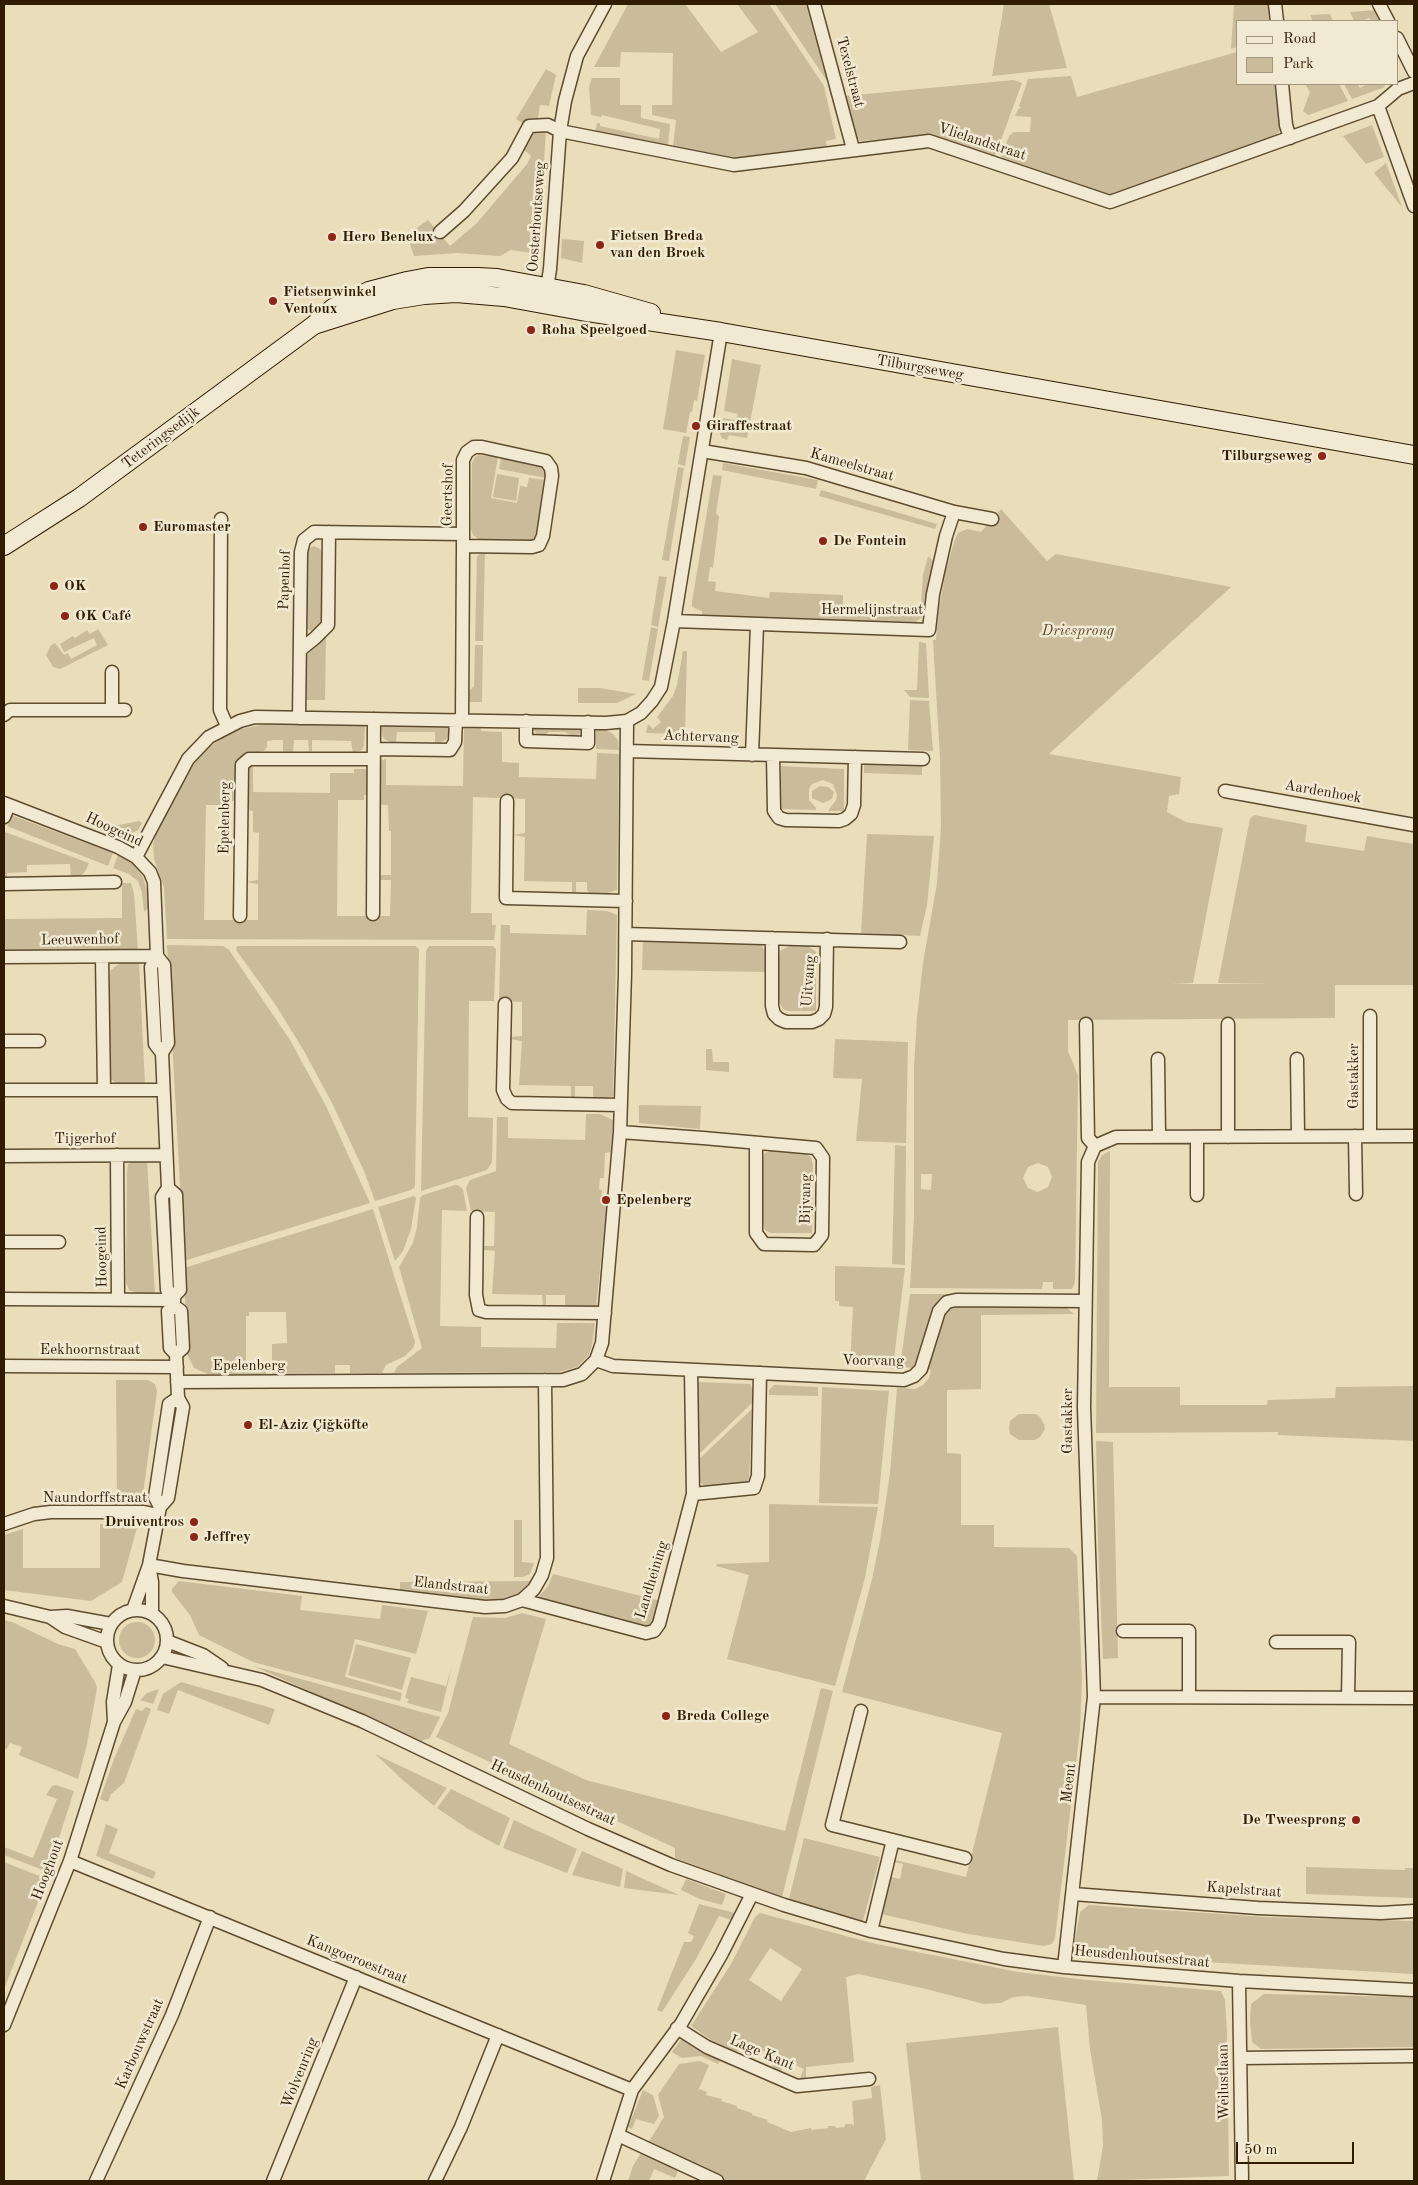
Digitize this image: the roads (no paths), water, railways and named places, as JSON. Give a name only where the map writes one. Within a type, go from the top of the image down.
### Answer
[{"type":"main road","name":"Teteringsedijk","points":[[4,546],[79,498],[333,308],[355,296],[383,286],[447,276],[478,277],[546,296]]},
{"type":"main road","name":"Tilburgseweg","points":[[546,296],[584,294],[722,332],[1414,455]]},
{"type":"street","name":"Oosterhoutseweg","points":[[546,296],[550,268],[560,131],[570,78],[577,56],[605,4]]},
{"type":"street","name":"Texelstraat","points":[[814,4],[853,149]]},
{"type":"street","points":[[1276,4],[1277,20]]},
{"type":"street","points":[[1379,4],[1387,20]]},
{"type":"street","points":[[1398,40],[1414,72]]},
{"type":"street","points":[[1414,83],[1398,89],[1378,106],[1414,206]]},
{"type":"street","points":[[1282,85],[1286,125],[1290,138]]},
{"type":"street","name":"Vlielandstraat","points":[[560,131],[734,165],[929,141],[1110,202],[1378,106]]},
{"type":"street","name":"Oosterhoutseweg","points":[[440,232],[464,211],[512,158],[529,126],[548,126],[560,131]]},
{"type":"street","points":[[136,856],[188,759],[209,737],[227,726],[255,717],[588,722],[627,721],[641,713],[661,687],[674,621],[722,332]]},
{"type":"street","name":"Geertshof","points":[[459,720],[463,460],[467,452],[474,447],[482,447],[546,460],[551,468],[552,476],[543,536],[539,545],[532,547],[463,540]]},
{"type":"street","name":"Kameelstraat","points":[[702,451],[806,468],[954,512],[992,519]]},
{"type":"street","name":"Hermelijnstraat","points":[[674,621],[929,630],[933,594],[946,536],[954,512]]},
{"type":"street","points":[[220,519],[220,710],[227,726]]},
{"type":"street","name":"Papenhof","points":[[299,718],[301,552],[304,540],[314,532],[329,532],[463,540]]},
{"type":"street","points":[[300,650],[316,638],[328,624],[329,532]]},
{"type":"street","points":[[752,755],[757,625]]},
{"type":"street","points":[[112,672],[112,710]]},
{"type":"street","points":[[4,715],[10,710],[125,710]]},
{"type":"street","points":[[373,914],[374,719]]},
{"type":"street","name":"Epelenberg","points":[[240,916],[242,766],[249,759],[450,750],[455,742],[459,720]]},
{"type":"street","points":[[526,721],[526,741],[588,743],[588,722]]},
{"type":"street","points":[[596,1360],[602,1343],[620,1132],[626,934],[627,721]]},
{"type":"street","name":"Achtervang","points":[[627,751],[924,760]]},
{"type":"street","points":[[773,755],[774,811],[779,818],[795,820],[839,821],[851,814],[854,805],[855,757]]},
{"type":"street","name":"Aardenhoek","points":[[1225,791],[1414,824]]},
{"type":"street","points":[[507,801],[506,898],[626,901]]},
{"type":"street","name":"Hoogeind","points":[[4,817],[6,804],[118,847],[136,856],[150,872],[154,882],[157,956],[164,965],[168,1034],[168,1043],[162,1053],[168,1188],[176,1196],[180,1290],[174,1301],[4,1298]]},
{"type":"street","points":[[4,884],[115,882]]},
{"type":"street","name":"Uitvang","points":[[626,934],[900,942]]},
{"type":"street","name":"Uitvang","points":[[772,938],[772,1006],[774,1014],[779,1020],[786,1022],[812,1022],[824,1014],[826,1007],[827,939]]},
{"type":"street","name":"Leeuwenhof","points":[[4,958],[157,956]]},
{"type":"street","points":[[102,957],[104,1090]]},
{"type":"street","points":[[505,1004],[503,1090],[507,1100],[512,1103],[621,1105]]},
{"type":"street","name":"Gastakker","points":[[1370,1016],[1370,1136]]},
{"type":"street","points":[[1086,1024],[1088,1138],[1096,1146],[1116,1137],[1414,1136]]},
{"type":"street","points":[[1228,1024],[1228,1137]]},
{"type":"street","points":[[4,1041],[39,1041]]},
{"type":"street","points":[[1158,1059],[1159,1137]]},
{"type":"street","points":[[1297,1059],[1298,1136]]},
{"type":"street","points":[[4,1090],[163,1090]]},
{"type":"street","name":"Bijvang","points":[[620,1132],[756,1143],[816,1148],[823,1158],[822,1235],[814,1245],[764,1244],[756,1233],[756,1143]]},
{"type":"street","points":[[1355,1136],[1356,1194]]},
{"type":"street","points":[[1197,1137],[1197,1195]]},
{"type":"street","name":"Gastakker","points":[[1094,1697],[1084,1434],[1088,1162],[1096,1146]]},
{"type":"street","name":"Tijgerhof","points":[[4,1156],[166,1155]]},
{"type":"street","name":"Hoogeind","points":[[117,1156],[118,1299]]},
{"type":"street","points":[[477,1217],[476,1295],[479,1310],[486,1312],[605,1313]]},
{"type":"street","points":[[4,1242],[59,1242]]},
{"type":"street","name":"Voorvang","points":[[596,1360],[613,1366],[904,1380],[914,1376],[920,1369],[939,1310],[947,1302],[956,1300],[1085,1301]]},
{"type":"street","points":[[133,1610],[150,1565],[159,1511],[168,1498],[183,1406],[178,1398],[177,1382],[177,1360],[182,1348],[181,1311],[174,1301]]},
{"type":"street","name":"Eekhoornstraat","points":[[4,1366],[177,1360]]},
{"type":"street","name":"Epelenberg","points":[[177,1382],[563,1380],[582,1374],[596,1360]]},
{"type":"street","points":[[692,1371],[693,1494],[754,1488],[758,1476],[760,1373]]},
{"type":"street","points":[[522,1600],[534,1589],[542,1575],[547,1558],[545,1380]]},
{"type":"street","name":"Landheining","points":[[522,1600],[646,1632],[654,1631],[659,1624],[693,1494]]},
{"type":"street","name":"Naundorffstraat","points":[[4,1524],[34,1514],[51,1512],[159,1511]]},
{"type":"street","points":[[150,1565],[152,1614]]},
{"type":"street","name":"Elandstraat","points":[[150,1565],[192,1572],[485,1607],[505,1606],[522,1600]]},
{"type":"street","points":[[4,1606],[50,1617],[67,1616],[111,1624]]},
{"type":"street","points":[[133,1610],[143,1610],[152,1614],[163,1626],[167,1641],[162,1657],[150,1667],[135,1670],[119,1665],[112,1657],[107,1642],[111,1624],[123,1613],[133,1610]]},
{"type":"street","points":[[50,1617],[65,1627],[107,1642]]},
{"type":"street","points":[[1123,1631],[1189,1631],[1190,1697]]},
{"type":"street","name":"Heusdenhoutsestraat","points":[[167,1641],[203,1655],[227,1671]]},
{"type":"street","points":[[1276,1642],[1350,1642],[1348,1697]]},
{"type":"street","name":"Heusdenhoutsestraat","points":[[162,1657],[262,1680],[324,1705],[588,1829],[672,1865],[752,1894],[870,1931],[1004,1959],[1064,1967],[1239,1981],[1414,1990]]},
{"type":"street","name":"Hooghout","points":[[114,1722],[112,1702],[119,1665]]},
{"type":"street","name":"Hooghout","points":[[4,2025],[70,1861],[114,1722],[124,1702],[135,1670]]},
{"type":"street","points":[[1094,1697],[1414,1698]]},
{"type":"street","name":"Meent","points":[[1064,1967],[1094,1697]]},
{"type":"street","points":[[861,1711],[832,1825],[965,1858]]},
{"type":"street","points":[[870,1931],[893,1840]]},
{"type":"street","name":"Kangoeroestraat","points":[[70,1861],[632,2090]]},
{"type":"street","points":[[603,2181],[632,2090],[678,2028],[721,1955],[752,1894]]},
{"type":"street","name":"Kapelstraat","points":[[1072,1894],[1258,1908],[1381,1913],[1414,1912]]},
{"type":"street","name":"Karbouwstraat","points":[[96,2181],[172,2015],[210,1917]]},
{"type":"street","name":"Wolvenring","points":[[274,2181],[356,1977]]},
{"type":"street","name":"Weilustlaan","points":[[1239,1981],[1242,2181]]},
{"type":"street","name":"Lage Kant","points":[[678,2028],[707,2047],[797,2086],[869,2079]]},
{"type":"street","points":[[435,2181],[461,2127],[498,2035]]},
{"type":"street","points":[[1240,2058],[1414,2056]]},
{"type":"street","points":[[618,2135],[717,2181]]},
{"type":"place","name":"Hero Benelux","points":[[332,237]]},
{"type":"place","name":"Fietsen Breda van den Broek","points":[[600,245]]},
{"type":"place","name":"Fietsenwinkel Ventoux","points":[[273,301]]},
{"type":"place","name":"Roha Speelgoed","points":[[531,330]]},
{"type":"place","name":"Giraffestraat","points":[[696,426]]},
{"type":"place","name":"Tilburgseweg","points":[[1322,456]]},
{"type":"place","name":"Euromaster","points":[[143,527]]},
{"type":"place","name":"De Fontein","points":[[823,541]]},
{"type":"place","name":"OK","points":[[54,586]]},
{"type":"place","name":"OK Café","points":[[65,616]]},
{"type":"place","name":"Epelenberg","points":[[606,1200]]},
{"type":"place","name":"El-Aziz Çiğköfte","points":[[248,1425]]},
{"type":"place","name":"Druiventros","points":[[194,1522]]},
{"type":"place","name":"Jeffrey","points":[[194,1537]]},
{"type":"place","name":"Breda College","points":[[666,1716]]},
{"type":"place","name":"De Tweesprong","points":[[1356,1820]]},
{"type":"park label","name":"Driesprong","points":[[1078,631]]}]
